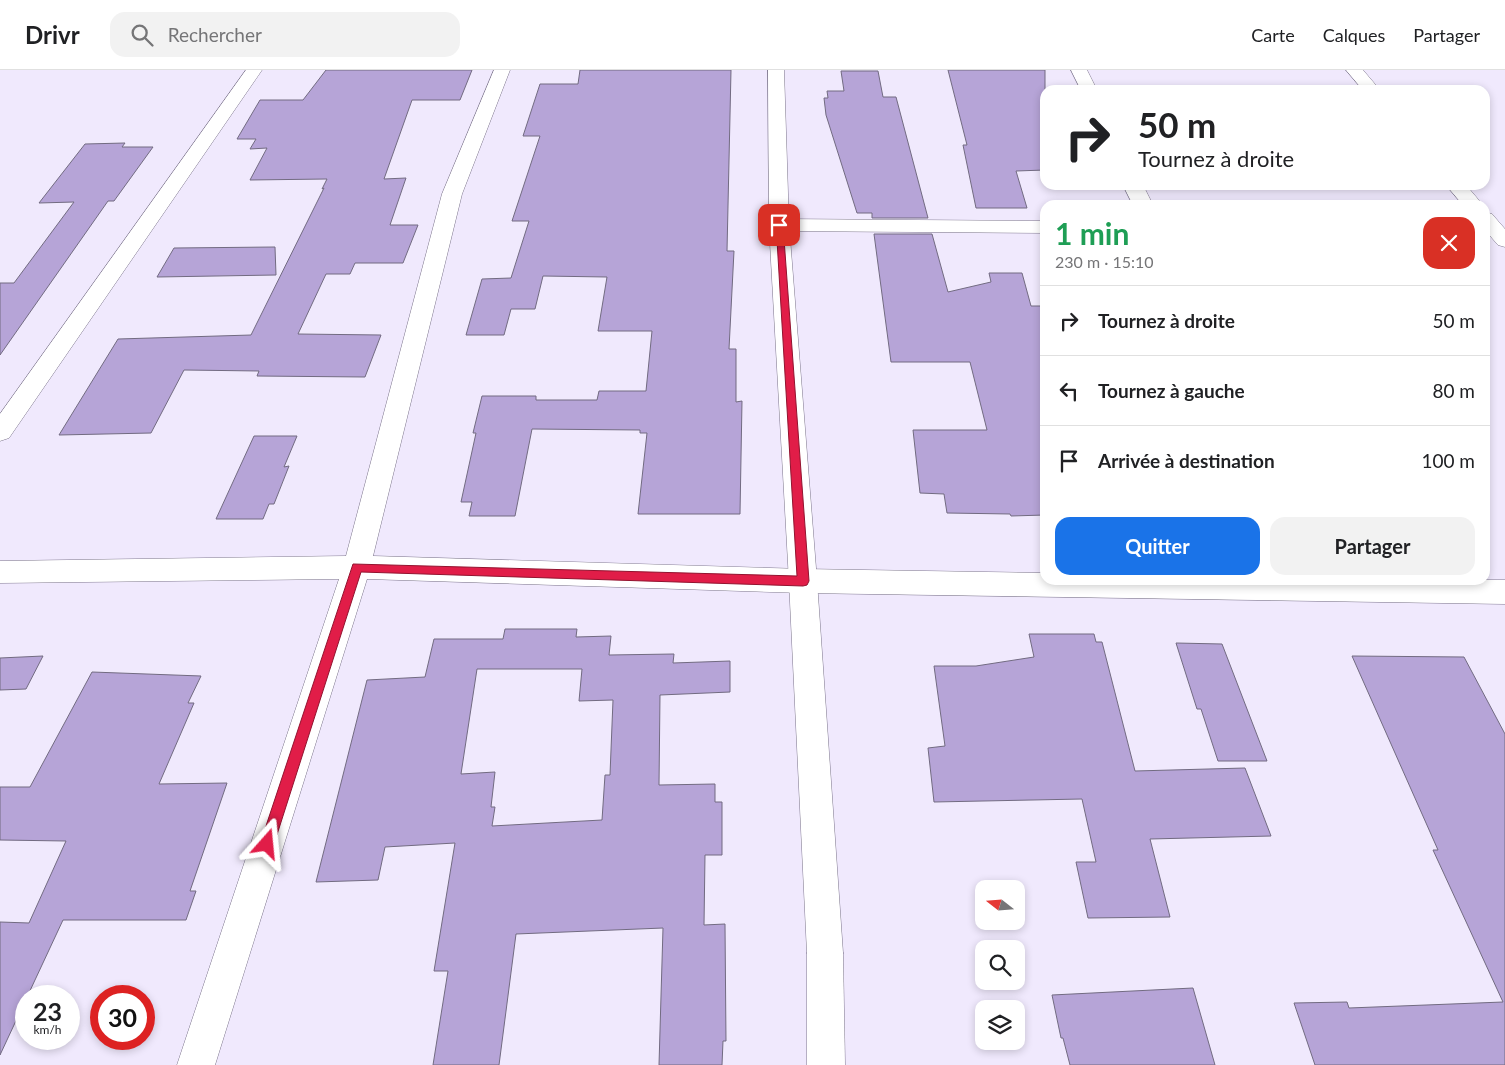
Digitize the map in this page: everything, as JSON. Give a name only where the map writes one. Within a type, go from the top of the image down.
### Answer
[{"type":"street","points":[[0,432],[254,70]]},
{"type":"street","points":[[196,1065],[357,567],[452,194],[502,70]]},
{"type":"street","points":[[776,70],[779,225],[803,581],[825,953],[826,1065]]},
{"type":"street","points":[[1079,70],[1086,85]]},
{"type":"street","points":[[1354,70],[1368,85]]},
{"type":"street","points":[[1460,190],[1469,200]]},
{"type":"street","points":[[1490,216],[1505,215]]},
{"type":"street","points":[[1490,223],[1505,241]]},
{"type":"street","points":[[779,225],[1040,227]]},
{"type":"street","points":[[0,572],[357,567],[803,581],[1040,585]]},
{"type":"street","points":[[1058,585],[1505,592]]},
{"type":"building","points":[[326,70],[472,70],[460,100],[412,100],[384,179],[406,178],[390,225],[418,225],[403,263],[355,263],[350,274],[326,274],[298,334],[381,335],[365,377],[257,376],[259,371],[184,370],[151,433],[59,435],[118,339],[251,335],[327,179],[250,180],[267,148],[250,149],[256,139],[237,139],[260,100],[303,100]]},
{"type":"building","points":[[580,70],[731,70],[727,251],[734,251],[729,349],[736,349],[736,402],[742,401],[740,514],[638,514],[647,433],[640,433],[640,430],[532,429],[515,516],[469,516],[472,502],[461,502],[476,433],[473,433],[482,396],[536,396],[536,400],[597,400],[599,391],[646,391],[652,331],[598,331],[607,277],[543,276],[535,309],[511,309],[504,335],[466,335],[482,279],[511,278],[529,221],[512,221],[540,136],[523,136],[540,84],[578,84]]},
{"type":"building","points":[[948,70],[1045,70],[1045,85],[1040,85],[1040,170],[1016,171],[1027,208],[976,208],[963,145],[967,145]]},
{"type":"building","points":[[841,71],[878,71],[883,97],[896,97],[928,218],[872,218],[872,213],[857,213],[826,115],[824,98],[828,98],[827,91],[844,91]]},
{"type":"building","points":[[125,143],[122,147],[153,147],[114,201],[108,201],[0,355],[0,283],[14,283],[74,202],[39,203],[85,144]]},
{"type":"building","points":[[874,234],[932,234],[948,292],[991,282],[989,273],[1022,273],[1031,306],[1040,306],[1040,515],[1011,516],[1010,514],[947,513],[944,494],[920,493],[913,430],[987,430],[970,362],[891,362]]},
{"type":"building","points":[[275,247],[276,275],[157,277],[174,248]]},
{"type":"building","points":[[254,436],[297,436],[284,467],[289,466],[274,504],[269,504],[263,519],[216,519]]},
{"type":"building","points":[[505,629],[577,629],[576,637],[611,636],[609,655],[674,654],[673,663],[730,661],[730,692],[660,695],[659,785],[715,784],[715,802],[722,802],[722,855],[705,855],[704,925],[725,924],[726,1041],[723,1041],[722,1065],[659,1065],[663,928],[516,934],[499,1065],[433,1065],[448,971],[434,971],[455,843],[385,847],[378,880],[316,882],[367,680],[425,677],[434,639],[503,639]],"holes":[[[477,669],[582,669],[579,701],[613,700],[610,775],[605,775],[602,820],[492,826],[495,807],[491,807],[495,772],[461,774]]]},
{"type":"building","points":[[1029,634],[1094,634],[1096,642],[1102,642],[1135,771],[1245,768],[1271,836],[1150,839],[1170,917],[1088,918],[1076,862],[1096,862],[1082,799],[934,802],[928,748],[945,746],[934,666],[976,666],[1034,657]]},
{"type":"building","points":[[1176,643],[1222,644],[1267,761],[1218,761],[1201,709],[1197,709]]},
{"type":"building","points":[[43,656],[26,689],[0,690],[0,658]]},
{"type":"building","points":[[1352,656],[1464,657],[1505,734],[1505,1065],[1315,1065],[1294,1003],[1347,1002],[1349,1008],[1503,1002],[1433,850],[1438,850]]},
{"type":"building","points":[[92,672],[201,676],[188,703],[194,703],[159,784],[227,783],[190,891],[196,891],[186,920],[63,920],[33,985],[15,985],[15,1023],[0,1055],[0,922],[29,923],[66,841],[0,840],[0,787],[30,787]]},
{"type":"building","points":[[1193,988],[1215,1065],[1070,1065],[1063,1038],[1061,1038],[1052,995]]},
{"type":"route","points":[[267,844],[357,567],[803,581],[779,225]]}]
